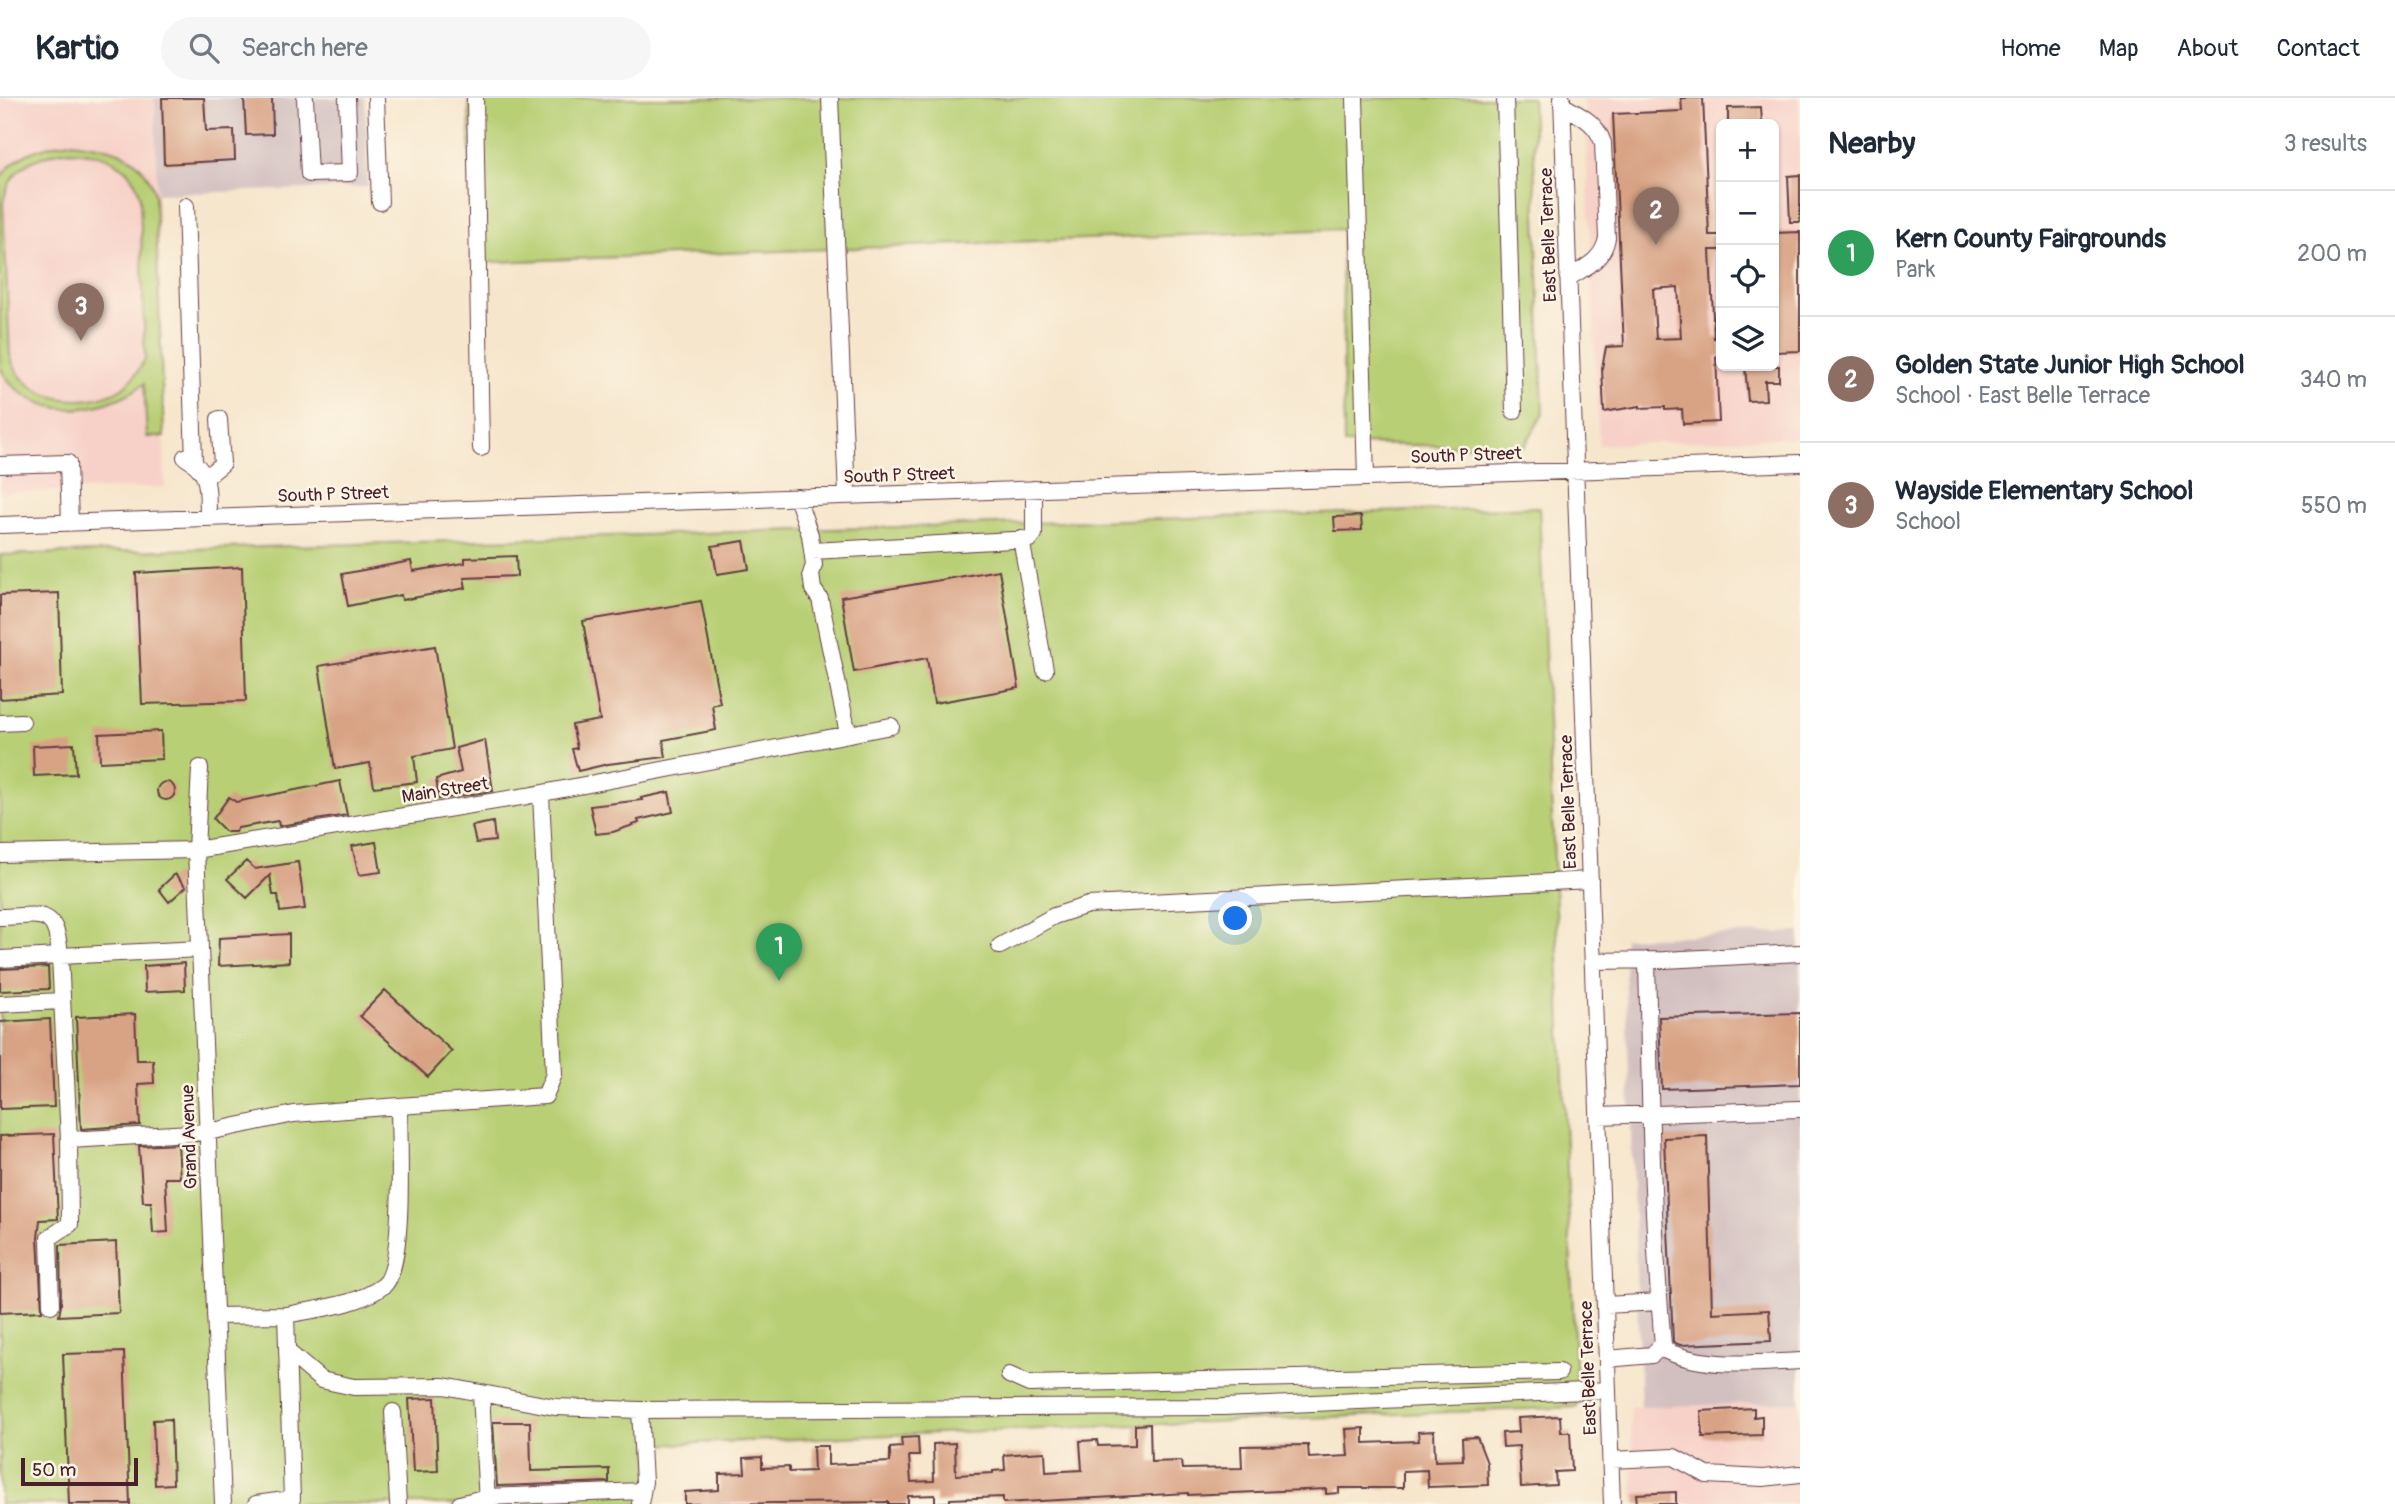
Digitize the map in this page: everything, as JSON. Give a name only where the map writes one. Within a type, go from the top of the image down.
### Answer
[{"type":"street","points":[[305,98],[309,174],[350,173],[346,98]]},
{"type":"street","points":[[376,98],[380,202]]},
{"type":"street","points":[[475,98],[481,448]]},
{"type":"street","points":[[830,98],[847,496]]},
{"type":"street","points":[[1355,98],[1366,478]]},
{"type":"street","points":[[1505,98],[1514,411]]},
{"type":"street","points":[[1562,102],[1599,130],[1603,143],[1605,249],[1600,257],[1568,278]]},
{"type":"street","name":"East Belle Terrace","points":[[1562,102],[1612,1504]]},
{"type":"street","points":[[186,206],[192,431],[183,443],[184,456],[194,462],[206,477],[208,517]]},
{"type":"street","points":[[206,477],[222,464],[219,419]]},
{"type":"street","points":[[0,465],[68,463],[70,523]]},
{"type":"street","name":"South P Street","points":[[0,525],[1800,463]]},
{"type":"street","points":[[813,558],[1030,539],[1034,534],[1034,489]]},
{"type":"street","points":[[797,497],[813,558],[813,589],[820,599],[848,734]]},
{"type":"street","points":[[1021,539],[1045,670]]},
{"type":"street","points":[[0,723],[22,722]]},
{"type":"street","name":"Main Street","points":[[0,854],[196,850],[541,794],[891,726]]},
{"type":"street","name":"Grand Avenue","points":[[200,768],[196,850],[223,1504]]},
{"type":"street","points":[[69,1140],[208,1132],[294,1114],[545,1096],[554,1074],[541,794]]},
{"type":"street","points":[[1000,946],[1054,916],[1088,905],[1590,880]]},
{"type":"street","points":[[0,918],[42,916],[49,918],[58,931],[71,1224],[49,1238],[51,1305]]},
{"type":"street","points":[[0,959],[200,949]]},
{"type":"street","points":[[1593,961],[1800,953]]},
{"type":"street","points":[[1607,1359],[1652,1355],[1663,1344],[1651,1114],[1647,960]]},
{"type":"street","points":[[0,1004],[62,1001]]},
{"type":"street","points":[[215,1316],[286,1315],[360,1300],[387,1284],[394,1265],[400,1224],[399,1106]]},
{"type":"street","points":[[1598,1116],[1800,1109]]},
{"type":"street","points":[[1605,1305],[1659,1302]]},
{"type":"street","points":[[256,1504],[292,1499],[286,1315]]},
{"type":"street","points":[[1660,1348],[1671,1354],[1728,1364],[1800,1361]]},
{"type":"street","points":[[287,1351],[321,1380],[354,1387],[444,1386],[555,1407],[640,1410],[1223,1407],[1608,1390]]},
{"type":"street","points":[[1009,1375],[1029,1384],[1559,1371]]},
{"type":"street","points":[[481,1393],[487,1501]]},
{"type":"street","points":[[460,1504],[487,1501],[641,1498],[644,1482],[640,1410]]},
{"type":"street","points":[[393,1412],[398,1504]]},
{"type":"street","points":[[1611,1460],[1674,1457],[1707,1475],[1763,1478],[1800,1474]]},
{"type":"shaded area","points":[[0,98],[155,98],[165,487],[0,493]]},
{"type":"shaded area","points":[[155,98],[365,98],[368,187],[157,194]]},
{"type":"shaded area","points":[[1584,98],[1800,98],[1800,437],[1599,445]]},
{"type":"shaded area","points":[[1800,932],[1800,1402],[1641,1407],[1624,938]]},
{"type":"shaded area","points":[[1800,1402],[1800,1504],[1634,1504],[1630,1407]]},
{"type":"green space","points":[[469,98],[1532,98],[1543,414],[1524,447],[1344,444],[1342,229],[472,263]]},
{"type":"green space","points":[[70,142],[111,149],[134,161],[150,181],[155,196],[164,437],[147,437],[144,384],[107,403],[67,409],[48,406],[29,398],[13,386],[0,368],[0,178],[22,157]],"holes":[[[61,151],[99,155],[110,159],[129,173],[140,196],[145,359],[135,375],[122,388],[90,399],[73,400],[41,392],[27,383],[16,371],[10,355],[3,203],[11,181],[23,167]]]},
{"type":"green space","points":[[1539,507],[1577,1407],[649,1445],[651,1504],[0,1504],[0,555]]},
{"type":"building","points":[[162,98],[204,98],[206,131],[234,130],[235,160],[164,164]]},
{"type":"building","points":[[244,98],[272,98],[273,134],[246,135]]},
{"type":"building","points":[[1681,98],[1703,98],[1709,235],[1716,235],[1716,250],[1710,250],[1719,422],[1683,424],[1682,409],[1665,410],[1665,407],[1640,406],[1604,412],[1602,368],[1606,347],[1624,346],[1613,114],[1682,111]],"holes":[[[1678,287],[1681,338],[1656,339],[1653,289]]]},
{"type":"building","points":[[1761,107],[1762,119],[1728,119],[1728,108]]},
{"type":"building","points":[[1800,175],[1800,222],[1790,222],[1788,176]]},
{"type":"building","points":[[1800,232],[1800,351],[1779,352],[1779,233]]},
{"type":"building","points":[[1745,371],[1779,371],[1779,381],[1765,381],[1766,400],[1748,401]]},
{"type":"building","points":[[1361,516],[1362,530],[1335,531],[1334,517]]},
{"type":"building","points":[[744,541],[749,569],[717,574],[712,546]]},
{"type":"building","points":[[516,556],[517,576],[464,578],[466,588],[402,600],[401,595],[348,606],[342,574],[411,561],[413,571],[465,563],[465,558]]},
{"type":"building","points":[[242,567],[246,701],[142,704],[136,573]]},
{"type":"building","points":[[999,570],[1019,688],[934,703],[927,658],[854,672],[841,597]]},
{"type":"building","points":[[59,593],[62,695],[0,699],[0,595]]},
{"type":"building","points":[[701,601],[720,703],[712,705],[716,730],[663,740],[666,757],[608,764],[578,771],[572,749],[577,748],[572,725],[600,720],[583,621]]},
{"type":"building","points":[[435,646],[452,749],[414,756],[417,782],[374,787],[370,763],[335,769],[319,666]]},
{"type":"building","points":[[161,731],[162,759],[100,762],[99,734]]},
{"type":"building","points":[[485,740],[493,791],[439,799],[436,779],[461,772],[456,748]]},
{"type":"building","points":[[74,744],[76,774],[34,776],[33,746]]},
{"type":"building","points":[[340,781],[347,815],[279,826],[278,821],[238,828],[235,832],[226,832],[213,819],[229,797],[236,802]]},
{"type":"building","points":[[162,782],[170,782],[175,791],[173,798],[162,800],[157,795],[157,787]]},
{"type":"building","points":[[669,792],[673,812],[638,820],[639,823],[613,832],[596,834],[590,806],[642,800],[641,798]]},
{"type":"building","points":[[493,822],[495,841],[476,843],[472,826]]},
{"type":"building","points":[[376,842],[381,872],[359,875],[352,846]]},
{"type":"building","points":[[246,861],[255,869],[298,862],[305,909],[280,912],[278,895],[273,895],[270,875],[247,898],[227,879]]},
{"type":"building","points":[[175,874],[186,887],[169,902],[159,889]]},
{"type":"building","points":[[289,934],[289,962],[218,966],[219,938]]},
{"type":"building","points":[[184,963],[185,990],[145,992],[144,966]]},
{"type":"building","points":[[48,967],[49,989],[0,991],[0,969]]},
{"type":"building","points":[[385,990],[452,1051],[428,1077],[360,1016]]},
{"type":"building","points":[[1800,1013],[1800,1084],[1662,1089],[1659,1017]]},
{"type":"building","points":[[135,1014],[137,1060],[153,1060],[154,1083],[138,1084],[140,1125],[81,1129],[76,1017]]},
{"type":"building","points":[[50,1019],[54,1107],[0,1109],[0,1022]]},
{"type":"building","points":[[54,1134],[58,1219],[40,1220],[38,1238],[42,1311],[0,1313],[0,1136]]},
{"type":"building","points":[[1707,1136],[1712,1313],[1769,1310],[1771,1341],[1680,1345],[1673,1342],[1664,1138]]},
{"type":"building","points":[[178,1144],[180,1178],[165,1178],[168,1232],[153,1233],[151,1202],[143,1202],[139,1146]]},
{"type":"building","points":[[116,1242],[119,1313],[59,1316],[60,1245]]},
{"type":"building","points":[[124,1352],[130,1504],[69,1504],[63,1354]]},
{"type":"building","points":[[435,1398],[438,1471],[413,1472],[409,1399]]},
{"type":"building","points":[[1754,1408],[1754,1417],[1762,1416],[1762,1435],[1703,1437],[1701,1411]]},
{"type":"building","points":[[1560,1416],[1561,1432],[1570,1432],[1572,1471],[1555,1472],[1556,1485],[1521,1487],[1519,1446],[1503,1447],[1502,1433],[1519,1432],[1518,1418]]},
{"type":"building","points":[[171,1419],[173,1484],[155,1485],[153,1420]]},
{"type":"building","points":[[493,1422],[530,1422],[531,1471],[609,1469],[609,1482],[497,1486]]},
{"type":"building","points":[[1150,1424],[1151,1462],[1181,1461],[1182,1469],[1242,1468],[1241,1446],[1308,1445],[1309,1458],[1348,1456],[1346,1429],[1364,1428],[1364,1443],[1419,1441],[1418,1432],[1434,1431],[1435,1461],[1463,1460],[1462,1438],[1477,1437],[1487,1463],[1488,1485],[1428,1487],[1427,1470],[1403,1471],[1403,1488],[1339,1488],[1339,1493],[1326,1494],[1326,1489],[1003,1503],[1003,1497],[950,1499],[950,1502],[935,1503],[935,1495],[908,1496],[908,1504],[685,1504],[685,1492],[719,1490],[719,1474],[745,1473],[744,1458],[762,1457],[762,1468],[789,1467],[789,1472],[814,1471],[813,1446],[828,1446],[828,1465],[890,1462],[890,1448],[902,1447],[901,1438],[918,1437],[919,1456],[909,1456],[911,1482],[934,1481],[933,1444],[955,1443],[956,1475],[1005,1470],[1004,1455],[1045,1452],[1046,1472],[1082,1470],[1080,1441],[1097,1440],[1098,1446],[1135,1445],[1135,1425]]},
{"type":"building","points":[[1676,1492],[1676,1504],[1637,1504],[1636,1494]]},
{"type":"place","name":"Golden State Junior High School","points":[[1656,245]]},
{"type":"place","name":"Wayside Elementary School","points":[[81,341]]},
{"type":"place","name":"Kern County Fairgrounds","points":[[779,981]]}]
